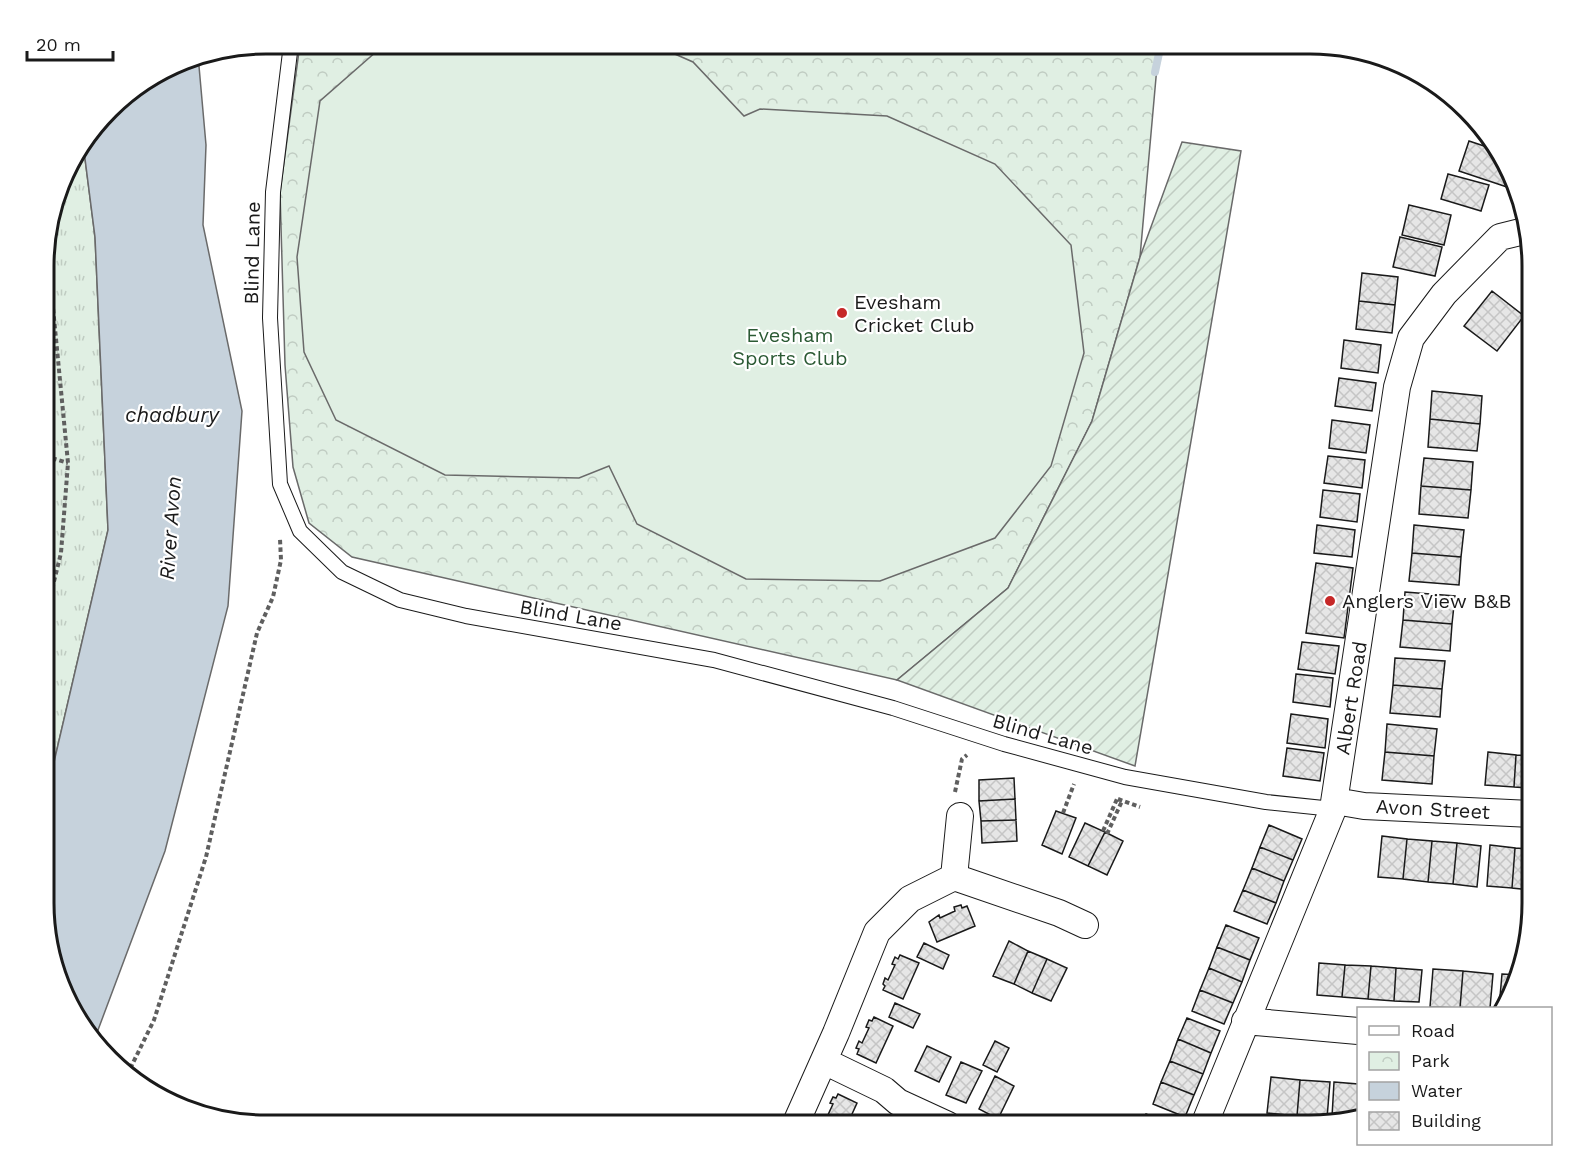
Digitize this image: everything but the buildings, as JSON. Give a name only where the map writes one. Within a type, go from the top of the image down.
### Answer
[{"type":"street","name":"Albert Road","points":[[1208,1115],[1334,805],[1397,387],[1411,338],[1444,294],[1516,217]]},
{"type":"street","points":[[1500,237],[1519,232]]},
{"type":"street","name":"Avon Street","points":[[1334,805],[1522,814]]},
{"type":"street","points":[[954,877],[960,816]]},
{"type":"street","points":[[800,1115],[877,932],[910,899],[954,877],[1059,913],[1085,925]]},
{"type":"street","points":[[1245,1021],[1357,1031]]},
{"type":"street","points":[[824,1061],[884,1090],[898,1102],[926,1115]]},
{"type":"lane","name":"Blind Lane","points":[[290,54],[273,192],[270,318],[280,484],[300,531],[342,572],[400,600],[466,616],[714,660],[892,708],[1004,744],[1125,777],[1266,802],[1334,805]]},
{"type":"path","points":[[54,312],[68,464],[61,553],[54,581]]},
{"type":"path","points":[[54,459],[68,464]]},
{"type":"path","points":[[131,1066],[154,1020],[206,856],[257,633],[273,597],[280,560],[280,538]]},
{"type":"path","points":[[960,816],[952,814],[957,777],[962,759],[969,753]]},
{"type":"path","points":[[1063,813],[1075,783],[1066,780]]},
{"type":"path","points":[[1107,795],[1140,807]]},
{"type":"path","points":[[1105,833],[1120,800]]},
{"type":"green space","name":"Evesham Sports Club","points":[[299,54],[1158,54],[1140,257],[1092,421],[1008,588],[897,680],[352,557],[309,523],[293,467],[285,365],[280,192]]},
{"type":"green space","name":"Evesham Sports Club","points":[[374,54],[675,54],[693,62],[744,116],[760,109],[887,116],[995,164],[1071,245],[1084,353],[1051,466],[995,538],[880,581],[746,579],[637,524],[609,466],[579,478],[445,475],[336,420],[304,352],[297,257],[320,101]]},
{"type":"green space","points":[[1182,142],[1241,151],[1135,766],[897,680],[1008,588],[1092,421],[1140,257]]},
{"type":"green space","points":[[85,156],[95,237],[108,530],[54,762],[54,252],[65,198]]},
{"type":"water","name":"chadbury","points":[[199,65],[206,145],[203,225],[242,411],[228,606],[165,851],[98,1031],[82,1009],[65,971],[54,917],[54,762],[108,530],[95,237],[85,156],[116,116],[137,98],[160,82]]},
{"type":"waterway","points":[[1155,72],[1159,54]]},
{"type":"place","name":"Evesham Cricket Club","points":[[842,313]]},
{"type":"place","name":"Anglers View B&B","points":[[1330,601]]},
{"type":"water label","name":"River Avon","points":[[170,528]]}]
